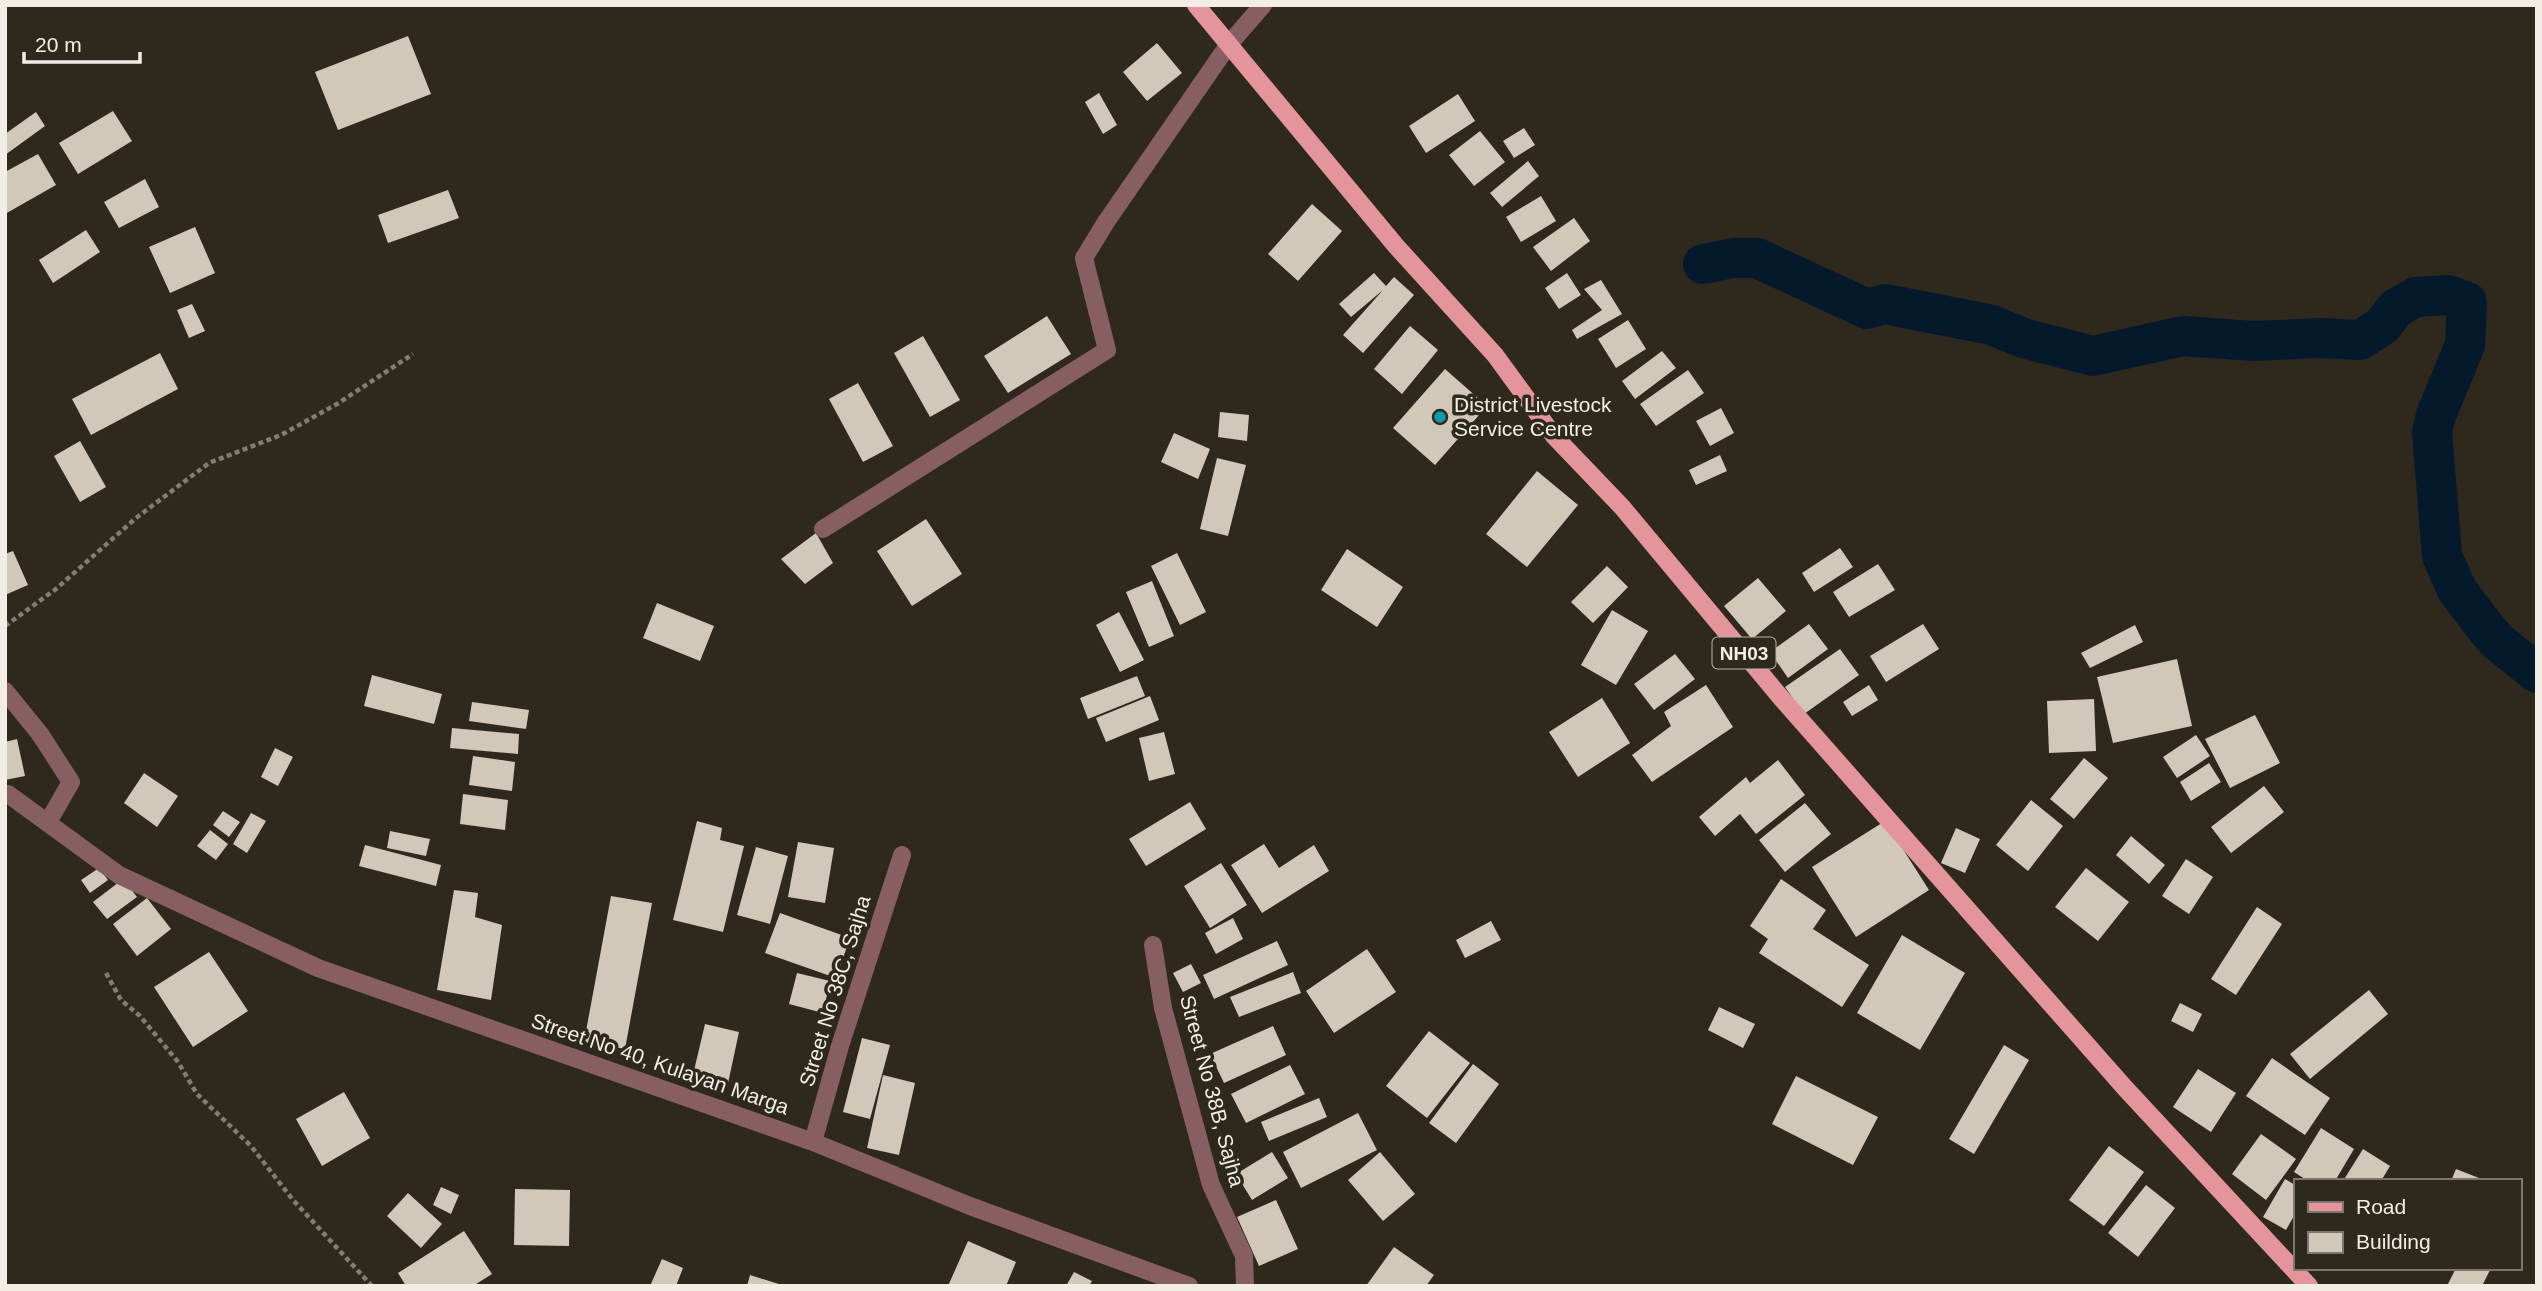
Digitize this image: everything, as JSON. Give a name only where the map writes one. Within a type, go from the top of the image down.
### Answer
[{"type":"main road","name":"NH03","points":[[1196,5],[1396,246],[1494,355],[1554,436],[1622,507],[1782,699],[2126,1088],[2294,1270]]},
{"type":"main road","name":"NH03","points":[[2294,1270],[2309,1286]]},
{"type":"street","points":[[823,529],[1107,350],[1084,258],[1228,44],[1263,5]]},
{"type":"street","points":[[5,691],[40,734],[71,782],[48,822]]},
{"type":"street","name":"Street No 40, Kulayan Marga","points":[[5,794],[8,793],[120,875],[318,968],[813,1142],[970,1206],[1189,1286]]},
{"type":"street","name":"Street No 38C, Sajha","points":[[813,1142],[839,1046],[902,855]]},
{"type":"street","name":"Street No 38B, Sajha","points":[[1153,945],[1163,1008],[1210,1185],[1244,1256],[1245,1286]]},
{"type":"path","points":[[5,626],[57,589],[136,518],[209,463],[281,435],[337,404],[413,354]]},
{"type":"path","points":[[106,973],[121,1000],[140,1016],[178,1062],[197,1094],[251,1146],[293,1200],[372,1286]]},
{"type":"building","points":[[408,36],[431,94],[338,130],[315,72]]},
{"type":"building","points":[[1157,43],[1182,73],[1147,101],[1123,72]]},
{"type":"building","points":[[1099,93],[1117,125],[1103,134],[1085,102]]},
{"type":"building","points":[[1458,94],[1475,121],[1426,153],[1409,126]]},
{"type":"building","points":[[113,111],[132,141],[78,174],[59,143]]},
{"type":"building","points":[[36,112],[45,126],[5,155],[5,134]]},
{"type":"building","points":[[1524,128],[1535,145],[1514,158],[1503,141]]},
{"type":"building","points":[[1480,131],[1505,162],[1474,186],[1449,155]]},
{"type":"building","points":[[38,154],[56,185],[5,214],[5,172]]},
{"type":"building","points":[[1528,161],[1539,176],[1502,207],[1490,193]]},
{"type":"building","points":[[145,179],[159,207],[119,228],[104,202]]},
{"type":"building","points":[[448,190],[459,218],[388,243],[378,215]]},
{"type":"building","points":[[1541,196],[1556,221],[1521,242],[1506,217]]},
{"type":"building","points":[[1312,204],[1342,231],[1298,281],[1268,254]]},
{"type":"building","points":[[1574,218],[1590,241],[1551,271],[1533,247]]},
{"type":"building","points":[[195,227],[215,273],[170,293],[149,247]]},
{"type":"building","points":[[86,230],[100,252],[53,283],[39,260]]},
{"type":"building","points":[[1374,273],[1386,286],[1394,277],[1414,295],[1363,353],[1343,335],[1383,290],[1351,317],[1339,304]]},
{"type":"building","points":[[1567,273],[1581,295],[1559,309],[1545,288]]},
{"type":"building","points":[[1601,280],[1622,314],[1577,339],[1572,330],[1602,310],[1584,289]]},
{"type":"building","points":[[192,304],[205,331],[189,338],[177,310]]},
{"type":"building","points":[[1047,316],[1071,354],[1008,393],[984,356]]},
{"type":"building","points":[[1628,320],[1646,349],[1616,368],[1598,339]]},
{"type":"building","points":[[1410,326],[1438,350],[1402,394],[1374,369]]},
{"type":"building","points":[[923,336],[960,400],[930,417],[894,353]]},
{"type":"building","points":[[1662,351],[1676,368],[1635,399],[1622,381]]},
{"type":"building","points":[[160,353],[178,389],[91,435],[72,399]]},
{"type":"building","name":"District Livestock Service Centre","points":[[1445,369],[1487,406],[1435,465],[1393,428]]},
{"type":"building","points":[[1688,370],[1704,393],[1656,426],[1640,404]]},
{"type":"building","points":[[858,383],[893,446],[863,462],[829,399]]},
{"type":"building","points":[[1721,408],[1734,433],[1710,446],[1696,421]]},
{"type":"building","points":[[1220,412],[1249,415],[1247,441],[1218,437]]},
{"type":"building","points":[[1174,433],[1210,449],[1198,479],[1161,462]]},
{"type":"building","points":[[80,441],[106,487],[80,502],[54,456]]},
{"type":"building","points":[[1720,455],[1727,471],[1696,485],[1689,470]]},
{"type":"building","points":[[1217,458],[1246,465],[1228,536],[1200,529]]},
{"type":"building","points":[[1537,471],[1578,505],[1527,567],[1486,534]]},
{"type":"building","points":[[926,519],[962,574],[912,606],[877,551]]},
{"type":"building","points":[[816,533],[833,563],[805,584],[781,559]]},
{"type":"building","points":[[1840,548],[1853,567],[1814,592],[1802,573]]},
{"type":"building","points":[[1347,549],[1403,587],[1377,627],[1321,590]]},
{"type":"building","points":[[13,551],[28,585],[5,595],[5,554]]},
{"type":"building","points":[[1177,553],[1206,612],[1180,625],[1151,566]]},
{"type":"building","points":[[1878,564],[1895,590],[1849,617],[1833,592]]},
{"type":"building","points":[[1607,566],[1628,587],[1593,623],[1571,602]]},
{"type":"building","points":[[1758,578],[1786,611],[1752,639],[1724,606]]},
{"type":"building","points":[[1152,581],[1174,636],[1149,647],[1126,592]]},
{"type":"building","points":[[657,603],[714,626],[700,661],[643,638]]},
{"type":"building","points":[[1612,610],[1648,631],[1616,685],[1581,665]]},
{"type":"building","points":[[1119,612],[1144,660],[1120,672],[1096,625]]},
{"type":"building","points":[[1809,624],[1828,649],[1788,678],[1770,652]]},
{"type":"building","points":[[1923,624],[1939,649],[1886,682],[1870,656]]},
{"type":"building","points":[[2135,625],[2143,642],[2090,668],[2081,653]]},
{"type":"building","points":[[1840,649],[1859,675],[1804,714],[1785,687]]},
{"type":"building","points":[[1675,654],[1695,679],[1654,710],[1634,684]]},
{"type":"building","points":[[2177,659],[2192,726],[2113,743],[2097,677]]},
{"type":"building","points":[[372,675],[442,694],[434,724],[364,706]]},
{"type":"building","points":[[1137,676],[1145,696],[1088,719],[1080,698]]},
{"type":"building","points":[[1706,685],[1733,727],[1652,782],[1632,755],[1671,726],[1664,712]]},
{"type":"building","points":[[1869,685],[1878,700],[1852,716],[1843,702]]},
{"type":"building","points":[[1150,696],[1159,720],[1106,742],[1096,718]]},
{"type":"building","points":[[1602,698],[1630,743],[1578,777],[1549,732]]},
{"type":"building","points":[[2094,699],[2096,751],[2049,753],[2047,701]]},
{"type":"building","points":[[472,702],[529,710],[526,729],[469,721]]},
{"type":"building","points":[[2255,715],[2280,763],[2230,788],[2205,739]]},
{"type":"building","points":[[452,728],[519,734],[518,754],[450,748]]},
{"type":"building","points":[[1164,732],[1175,774],[1149,781],[1139,738]]},
{"type":"building","points":[[2196,735],[2210,756],[2177,778],[2163,757]]},
{"type":"building","points":[[17,739],[25,776],[5,780],[5,742]]},
{"type":"building","points":[[275,748],[293,757],[278,786],[261,777]]},
{"type":"building","points":[[473,756],[515,762],[512,791],[469,785]]},
{"type":"building","points":[[2084,758],[2108,778],[2074,819],[2050,799]]},
{"type":"building","points":[[1778,760],[1805,795],[1756,834],[1740,814],[1715,836],[1699,817],[1746,777],[1750,783]]},
{"type":"building","points":[[2209,763],[2221,782],[2191,801],[2180,782]]},
{"type":"building","points":[[144,773],[178,796],[157,827],[124,803]]},
{"type":"building","points":[[2264,786],[2284,812],[2231,853],[2211,827]]},
{"type":"building","points":[[463,794],[508,800],[505,830],[460,824]]},
{"type":"building","points":[[2031,800],[2063,826],[2028,871],[1996,845]]},
{"type":"building","points":[[1190,802],[1206,829],[1146,866],[1129,839]]},
{"type":"building","points":[[1805,803],[1831,834],[1785,872],[1759,840]]},
{"type":"building","points":[[223,811],[240,822],[229,837],[213,825]]},
{"type":"building","points":[[251,813],[266,821],[247,853],[233,844]]},
{"type":"building","points":[[697,821],[722,828],[720,840],[744,846],[723,932],[673,920]]},
{"type":"building","points":[[1885,821],[1929,890],[1856,937],[1812,867]]},
{"type":"building","points":[[1956,828],[1980,839],[1965,873],[1941,863]]},
{"type":"building","points":[[210,830],[228,844],[216,860],[197,846]]},
{"type":"building","points":[[390,831],[430,839],[426,856],[387,848]]},
{"type":"building","points":[[2131,836],[2165,865],[2149,884],[2116,855]]},
{"type":"building","points":[[798,842],[834,848],[825,903],[788,897]]},
{"type":"building","points":[[1264,844],[1279,868],[1314,845],[1329,871],[1262,913],[1231,865]]},
{"type":"building","points":[[365,845],[441,865],[436,886],[359,866]]},
{"type":"building","points":[[756,847],[788,856],[770,924],[737,915]]},
{"type":"building","points":[[2186,859],[2213,877],[2189,914],[2162,896]]},
{"type":"building","points":[[1221,863],[1247,905],[1210,928],[1184,886]]},
{"type":"building","points":[[99,868],[108,880],[90,893],[81,880]]},
{"type":"building","points":[[2086,868],[2129,902],[2098,941],[2055,907]]},
{"type":"building","points":[[123,879],[137,897],[107,919],[93,902]]},
{"type":"building","points":[[1781,879],[1826,910],[1813,929],[1869,965],[1842,1007],[1759,953],[1768,939],[1750,926]]},
{"type":"building","points":[[454,890],[478,893],[475,917],[502,925],[491,1000],[437,990]]},
{"type":"building","points":[[611,896],[652,903],[625,1049],[584,1042]]},
{"type":"building","points":[[147,898],[171,929],[137,956],[113,924]]},
{"type":"building","points":[[2257,907],[2282,924],[2236,995],[2211,979]]},
{"type":"building","points":[[780,913],[850,938],[836,978],[765,953]]},
{"type":"building","points":[[1233,918],[1243,939],[1216,954],[1205,933]]},
{"type":"building","points":[[1491,921],[1501,940],[1465,958],[1456,940]]},
{"type":"building","points":[[1902,935],[1965,973],[1920,1050],[1857,1013]]},
{"type":"building","points":[[1277,941],[1288,965],[1214,999],[1203,975]]},
{"type":"building","points":[[1367,949],[1396,992],[1334,1033],[1306,991]]},
{"type":"building","points":[[209,952],[248,1011],[193,1047],[154,987]]},
{"type":"building","points":[[1191,964],[1201,983],[1183,992],[1173,973]]},
{"type":"building","points":[[1293,972],[1301,993],[1239,1017],[1230,997]]},
{"type":"building","points":[[797,973],[830,981],[823,1013],[789,1004]]},
{"type":"building","points":[[2369,990],[2388,1014],[2310,1079],[2290,1054]]},
{"type":"building","points":[[2180,1003],[2202,1014],[2193,1032],[2171,1021]]},
{"type":"building","points":[[1719,1007],[1755,1024],[1743,1048],[1708,1030]]},
{"type":"building","points":[[705,1024],[739,1032],[727,1088],[692,1079]]},
{"type":"building","points":[[1273,1026],[1286,1055],[1224,1083],[1210,1054]]},
{"type":"building","points":[[1429,1031],[1470,1063],[1427,1118],[1386,1086]]},
{"type":"building","points":[[862,1038],[890,1045],[870,1119],[843,1112]]},
{"type":"building","points":[[2004,1045],[2029,1060],[1974,1154],[1949,1139]]},
{"type":"building","points":[[2272,1058],[2330,1098],[2305,1135],[2246,1096]]},
{"type":"building","points":[[1473,1064],[1499,1084],[1456,1143],[1429,1123]]},
{"type":"building","points":[[1290,1065],[1305,1094],[1246,1123],[1231,1094]]},
{"type":"building","points":[[2198,1069],[2236,1093],[2211,1132],[2173,1107]]},
{"type":"building","points":[[883,1075],[915,1083],[899,1155],[867,1148]]},
{"type":"building","points":[[1796,1076],[1878,1117],[1853,1165],[1772,1124]]},
{"type":"building","points":[[344,1092],[370,1138],[322,1166],[296,1119]]},
{"type":"building","points":[[1319,1098],[1327,1117],[1269,1141],[1261,1122]]},
{"type":"building","points":[[1358,1113],[1377,1150],[1301,1188],[1283,1152]]},
{"type":"building","points":[[2321,1128],[2354,1149],[2336,1179],[2305,1179],[2294,1172]]},
{"type":"building","points":[[2261,1134],[2296,1159],[2266,1200],[2232,1174]]},
{"type":"building","points":[[2109,1146],[2144,1172],[2104,1226],[2069,1200]]},
{"type":"building","points":[[2363,1149],[2390,1166],[2382,1179],[2344,1179]]},
{"type":"building","points":[[1272,1152],[1288,1178],[1252,1200],[1236,1174]]},
{"type":"building","points":[[1380,1152],[1415,1194],[1383,1221],[1348,1180]]},
{"type":"building","points":[[2456,1169],[2479,1178],[2478,1179],[2452,1179]]},
{"type":"building","points":[[2285,1179],[2294,1184],[2294,1216],[2286,1230],[2263,1217]]},
{"type":"building","points":[[2146,1185],[2175,1208],[2138,1257],[2108,1233]]},
{"type":"building","points":[[441,1187],[459,1195],[451,1214],[433,1205]]},
{"type":"building","points":[[515,1189],[570,1190],[569,1246],[514,1245]]},
{"type":"building","points":[[408,1193],[442,1224],[421,1248],[387,1216]]},
{"type":"building","points":[[1276,1200],[1298,1249],[1259,1266],[1237,1217]]},
{"type":"building","points":[[464,1231],[492,1274],[473,1286],[406,1286],[398,1273]]},
{"type":"building","points":[[968,1241],[1016,1262],[1006,1286],[948,1286]]},
{"type":"building","points":[[1394,1247],[1434,1275],[1426,1286],[1366,1286]]},
{"type":"building","points":[[662,1259],[683,1268],[676,1286],[650,1286]]},
{"type":"building","points":[[2455,1270],[2490,1270],[2482,1286],[2447,1286]]},
{"type":"building","points":[[1074,1272],[1092,1281],[1089,1286],[1066,1286]]},
{"type":"building","points":[[750,1275],[782,1285],[782,1286],[747,1286]]},
{"type":"waterway","points":[[1703,264],[1733,258],[1757,258],[1867,309],[1885,304],[1992,325],[2023,338],[2093,356],[2183,336],[2254,341],[2320,338],[2360,340],[2382,326],[2396,308],[2416,297],[2448,295],[2467,302],[2465,345],[2436,415],[2432,432],[2442,556],[2457,590],[2485,627],[2497,641],[2537,673]]},
{"type":"place","name":"District Livestock Service Centre","points":[[1440,417]]}]
